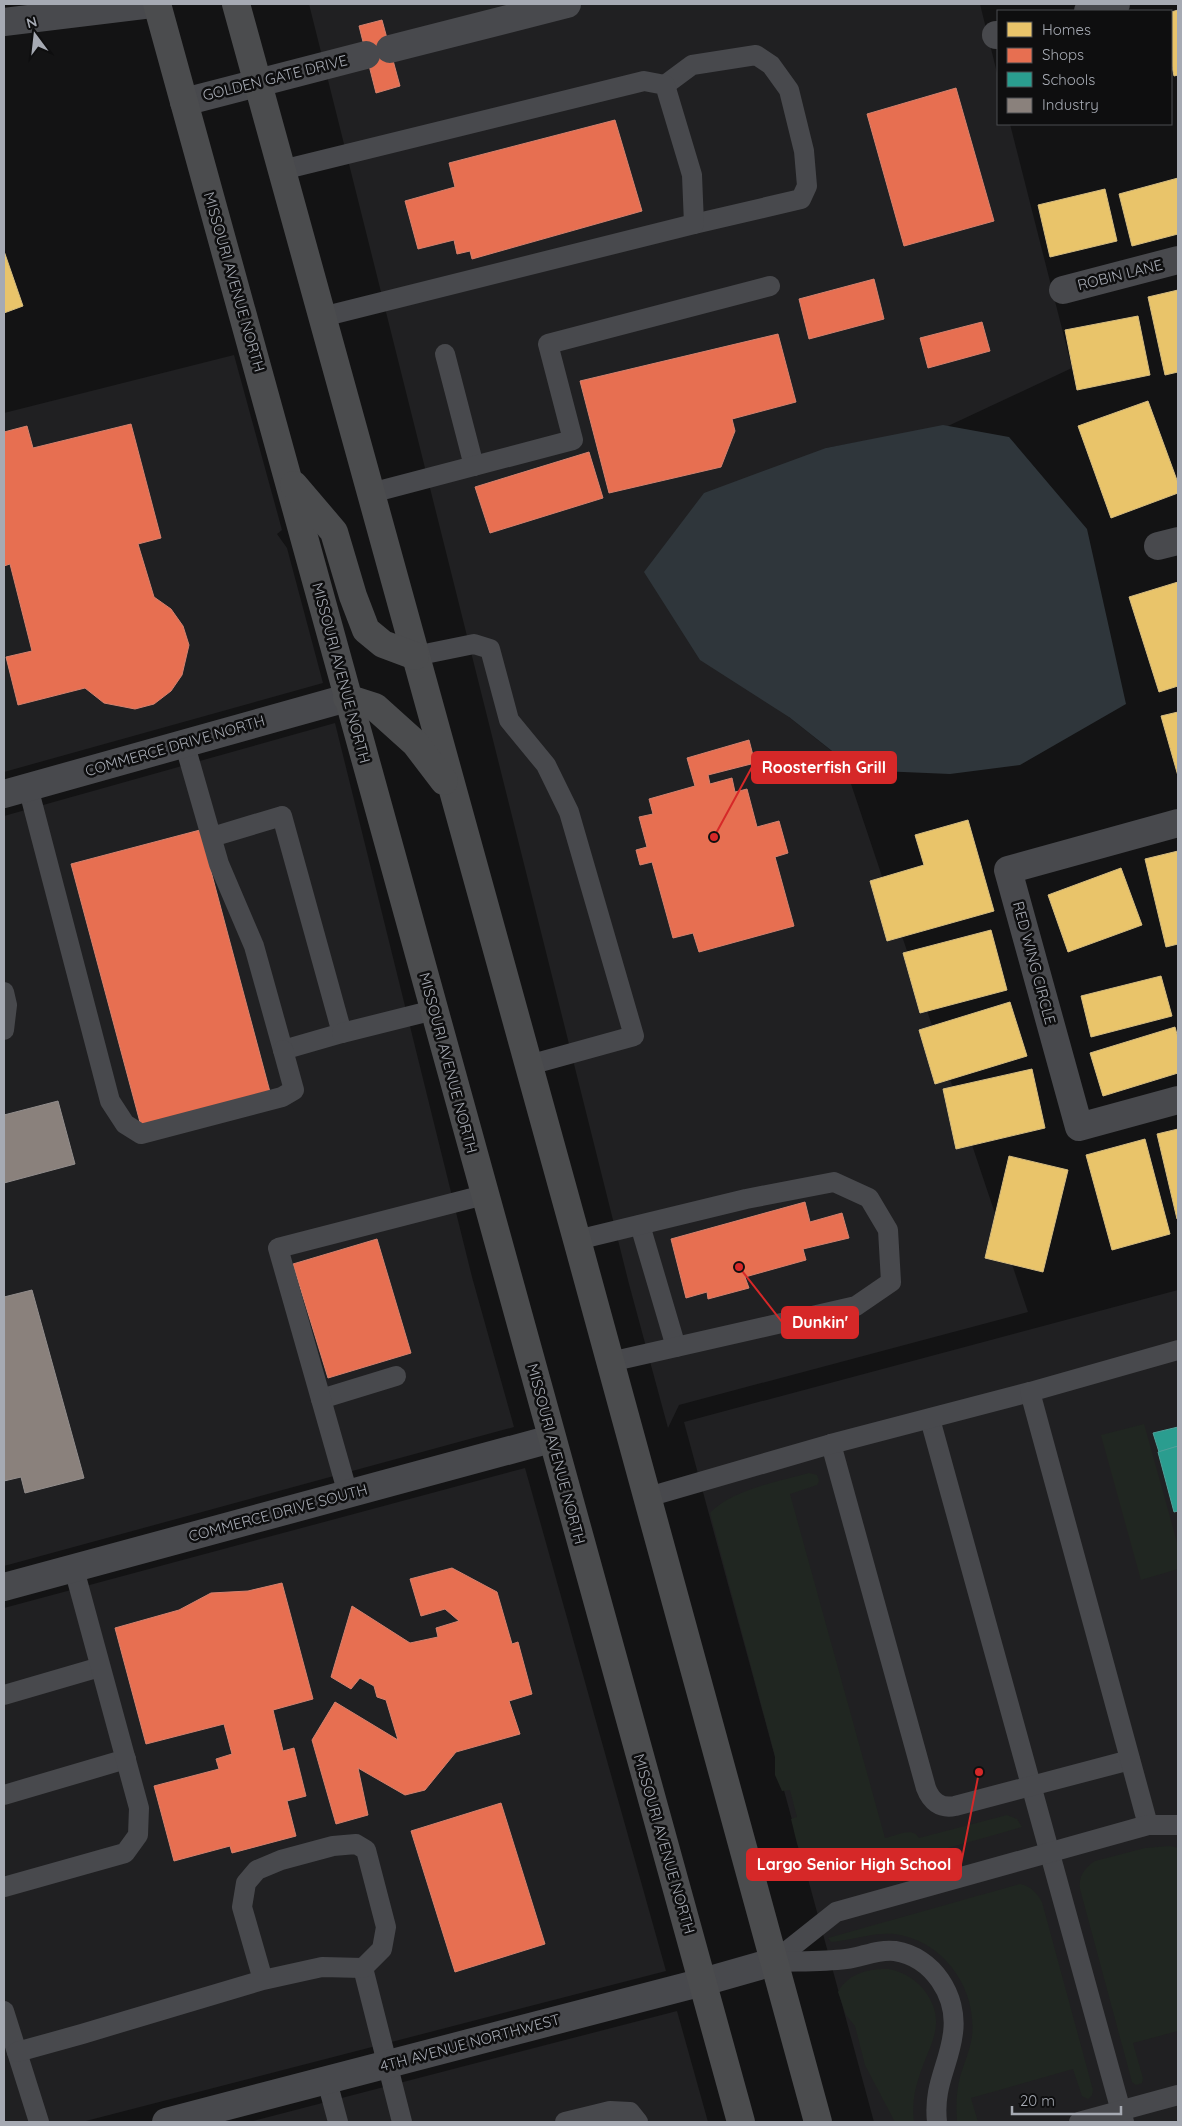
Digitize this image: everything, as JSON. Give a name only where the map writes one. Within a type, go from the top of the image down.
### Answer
[{"type":"main road","name":"MISSOURI AVENUE NORTH","points":[[157,4],[290,480],[347,698],[741,2122]]},
{"type":"main road","points":[[236,4],[648,1497],[818,2122]]},
{"type":"main road","points":[[290,480],[334,532],[353,596],[366,630],[383,644],[415,656]]},
{"type":"main road","points":[[347,698],[375,707],[415,743],[453,792]]},
{"type":"street","points":[[4,22],[152,4]]},
{"type":"street","name":"GOLDEN GATE DRIVE","points":[[184,102],[566,4]]},
{"type":"street","points":[[1092,10],[1116,4]]},
{"type":"street","name":"ROBIN LANE","points":[[1062,290],[1178,260]]},
{"type":"street","name":"COMMERCE DRIVE NORTH","points":[[16,791],[184,742],[347,698]]},
{"type":"street","name":"RED WING CIRCLE","points":[[1178,823],[1008,870],[1080,1127],[1178,1100]]},
{"type":"street","name":"COMMERCE DRIVE SOUTH","points":[[4,1588],[552,1439]]},
{"type":"street","name":"4TH AVENUE NORTHWEST","points":[[166,2122],[773,1962]]},
{"type":"lane","points":[[282,170],[644,81],[665,85],[692,65],[756,55],[771,65],[789,90],[804,151],[808,186],[801,199],[322,317]]},
{"type":"lane","points":[[665,85],[692,176],[694,224]]},
{"type":"lane","points":[[371,493],[573,440],[548,344],[770,286]]},
{"type":"lane","points":[[445,354],[474,466]]},
{"type":"lane","points":[[415,656],[474,644],[490,648],[509,720],[546,765],[569,812],[634,1036],[529,1065]]},
{"type":"lane","points":[[16,791],[110,1101],[125,1124],[141,1134],[282,1097],[294,1090],[254,946],[219,864],[184,742]]},
{"type":"lane","points":[[212,837],[282,816],[342,1033]]},
{"type":"lane","points":[[4,992],[7,1005],[4,1030]]},
{"type":"lane","points":[[282,1050],[434,1010]]},
{"type":"lane","points":[[577,1240],[746,1199],[834,1182],[869,1198],[888,1230],[892,1282],[856,1306],[610,1362]]},
{"type":"lane","points":[[348,1494],[278,1248],[484,1195]]},
{"type":"lane","points":[[640,1225],[676,1347]]},
{"type":"lane","points":[[648,1497],[831,1444],[1030,1392],[1178,1350]]},
{"type":"lane","points":[[321,1399],[396,1376]]},
{"type":"lane","points":[[1030,1392],[1148,1825]]},
{"type":"lane","points":[[930,1418],[1123,2116]]},
{"type":"lane","points":[[831,1444],[929,1797],[940,1806],[950,1807],[1130,1760]]},
{"type":"lane","points":[[4,1887],[126,1853],[138,1835],[139,1808],[74,1569]]},
{"type":"lane","points":[[4,1696],[100,1667]]},
{"type":"lane","points":[[4,1795],[126,1759]]},
{"type":"lane","points":[[773,1962],[836,1912],[1148,1825],[1178,1825]]},
{"type":"lane","points":[[17,2052],[263,1980],[322,1967],[363,1968],[382,1950],[386,1926],[366,1850],[356,1844],[333,1846],[280,1860],[257,1870],[246,1882],[242,1907],[263,1980]]},
{"type":"lane","points":[[773,1962],[847,1959],[873,1952],[890,1951],[911,1956],[934,1973],[950,1996],[954,2027],[953,2037],[938,2084],[937,2122]]},
{"type":"lane","points":[[363,1968],[402,2122]]},
{"type":"lane","points":[[4,2011],[39,2122]]},
{"type":"lane","points":[[327,2080],[338,2122]]},
{"type":"lane","points":[[1079,2122],[1123,2116],[1178,2095]]},
{"type":"lane","points":[[565,2122],[610,2111],[630,2112],[638,2122]]},
{"type":"shaded area","points":[[309,4],[980,4],[997,73],[997,125],[1010,125],[1072,368],[948,426],[826,448],[789,717],[843,760],[1028,1312],[679,1405],[668,1428],[629,1284]]},
{"type":"shaded area","points":[[234,355],[282,530],[277,534],[287,548],[323,683],[4,772],[4,413]]},
{"type":"shaded area","points":[[943,425],[1009,437],[1087,529],[1126,704],[1020,765],[950,774],[856,770],[789,717],[700,660],[644,572],[704,493],[826,448]]},
{"type":"shaded area","points":[[335,723],[472,1277],[514,1427],[4,1566],[4,816]]},
{"type":"shaded area","points":[[1178,1290],[1178,2122],[874,2122],[684,1422]]},
{"type":"shaded area","points":[[1144,1424],[1178,1546],[1178,1569],[1141,1580],[1101,1435]]},
{"type":"shaded area","points":[[525,1468],[666,1971],[82,2122],[4,2122],[4,1608]]},
{"type":"shaded area","points":[[809,1473],[817,1475],[819,1481],[817,1485],[790,1494],[885,1838],[908,1832],[916,1834],[919,1838],[1007,1815],[1017,1819],[1022,1827],[852,1875],[838,1874],[815,1867],[804,1859],[800,1853],[791,1819],[797,1817],[790,1790],[782,1791],[775,1775],[775,1756],[710,1513],[730,1498],[743,1492]]},
{"type":"shaded area","points":[[1170,1846],[1178,1848],[1178,2031],[1133,2043],[1143,2078],[1142,2083],[1136,2085],[1132,2082],[1080,1889],[1080,1880],[1088,1866],[1095,1861],[1145,1848]]},
{"type":"shaded area","points":[[1020,1884],[1033,1890],[1042,1902],[1093,2090],[1092,2095],[1088,2099],[1082,2096],[1073,2069],[971,2098],[978,2122],[957,2122],[958,2088],[972,2036],[972,2018],[969,2001],[963,1985],[954,1970],[928,1946],[913,1938],[887,1934],[831,1942],[828,1938]]},
{"type":"shaded area","points":[[889,1969],[908,1976],[917,1982],[931,2002],[935,2013],[935,2034],[915,2093],[914,2122],[895,2122],[865,2065],[855,2026],[846,2015],[838,1992],[848,1980],[860,1973]]},
{"type":"shaded area","points":[[677,2011],[708,2122],[249,2122]]},
{"type":"building: Homes","points":[[1178,10],[1178,75],[1174,76],[1172,67],[1172,12]]},
{"type":"building: Homes","points":[[1178,178],[1178,234],[1132,246],[1119,194]]},
{"type":"building: Homes","points":[[1105,189],[1117,241],[1050,257],[1038,205]]},
{"type":"building: Homes","points":[[4,251],[23,306],[4,313]]},
{"type":"building: Homes","points":[[1178,290],[1178,372],[1165,375],[1148,297]]},
{"type":"building: Homes","points":[[1138,316],[1150,375],[1077,390],[1065,330]]},
{"type":"building: Homes","points":[[1148,401],[1178,483],[1178,493],[1111,518],[1078,426]]},
{"type":"building: Homes","points":[[1178,582],[1178,686],[1159,692],[1129,597]]},
{"type":"building: Homes","points":[[1178,712],[1178,776],[1161,716]]},
{"type":"building: Homes","points":[[968,820],[994,911],[887,941],[870,881],[924,865],[915,835]]},
{"type":"building: Homes","points":[[1178,851],[1178,944],[1166,947],[1145,859]]},
{"type":"building: Homes","points":[[1121,868],[1142,925],[1068,952],[1048,895]]},
{"type":"building: Homes","points":[[991,930],[1007,990],[920,1013],[903,953]]},
{"type":"building: Homes","points":[[1161,976],[1172,1016],[1091,1037],[1081,996]]},
{"type":"building: Homes","points":[[1010,1002],[1027,1056],[935,1084],[919,1030]]},
{"type":"building: Homes","points":[[1175,1027],[1178,1038],[1178,1073],[1103,1096],[1090,1053]]},
{"type":"building: Homes","points":[[1032,1069],[1045,1128],[956,1149],[943,1089]]},
{"type":"building: Homes","points":[[1178,1129],[1178,1219],[1177,1219],[1157,1134]]},
{"type":"building: Homes","points":[[1145,1139],[1170,1234],[1112,1250],[1086,1155]]},
{"type":"building: Homes","points":[[1009,1156],[1068,1170],[1043,1272],[985,1258]]},
{"type":"building: Shops","points":[[382,20],[400,86],[376,93],[359,26]]},
{"type":"building: Shops","points":[[956,88],[994,221],[904,246],[867,114]]},
{"type":"building: Shops","points":[[615,120],[642,211],[472,259],[470,251],[457,254],[454,240],[418,249],[405,201],[455,187],[449,163]]},
{"type":"building: Shops","points":[[874,279],[884,319],[809,339],[799,299]]},
{"type":"building: Shops","points":[[982,322],[990,351],[928,368],[920,338]]},
{"type":"building: Shops","points":[[778,334],[796,402],[732,419],[735,431],[721,467],[609,493],[580,381]]},
{"type":"building: Shops","points":[[131,424],[161,538],[138,544],[154,597],[171,609],[183,626],[189,645],[182,675],[171,691],[154,704],[135,709],[104,703],[85,688],[18,705],[6,657],[32,651],[10,564],[4,566],[4,432],[27,426],[33,448]]},
{"type":"building: Shops","points":[[589,452],[603,498],[490,533],[475,487]]},
{"type":"building: Shops","points":[[749,740],[755,763],[708,775],[710,784],[732,778],[735,792],[747,789],[757,827],[779,821],[788,853],[775,857],[794,926],[699,952],[693,933],[673,938],[652,862],[640,865],[636,850],[647,847],[639,817],[653,814],[649,799],[695,786],[687,758]]},
{"type":"building: Shops","points":[[200,830],[270,1092],[141,1126],[71,864]]},
{"type":"building: Shops","points":[[805,1202],[810,1222],[842,1213],[849,1238],[803,1249],[806,1260],[745,1277],[749,1288],[708,1299],[707,1292],[686,1298],[671,1239]]},
{"type":"building: Shops","points":[[377,1239],[411,1353],[328,1378],[293,1264]]},
{"type":"building: Shops","points":[[452,1568],[497,1592],[512,1644],[518,1642],[532,1694],[509,1701],[520,1734],[456,1752],[425,1790],[405,1795],[358,1768],[368,1815],[336,1824],[312,1740],[335,1702],[398,1740],[386,1700],[377,1697],[374,1686],[360,1678],[351,1689],[331,1677],[352,1606],[410,1643],[438,1637],[436,1628],[459,1621],[445,1609],[421,1616],[410,1579]]},
{"type":"building: Shops","points":[[282,1583],[313,1699],[273,1710],[283,1751],[294,1748],[306,1796],[287,1801],[296,1836],[232,1853],[230,1846],[174,1861],[154,1786],[219,1769],[216,1759],[232,1754],[224,1724],[146,1744],[115,1628],[179,1610],[211,1593],[248,1591]]},
{"type":"building: Shops","points":[[501,1803],[545,1944],[455,1972],[411,1831]]},
{"type":"building: Schools","points":[[1178,1427],[1178,1446],[1159,1452],[1153,1433]]},
{"type":"building: Schools","points":[[1178,1446],[1178,1511],[1174,1512],[1158,1452]]},
{"type":"building: Industry","points":[[58,1101],[75,1164],[4,1183],[4,1115]]},
{"type":"building: Industry","points":[[32,1290],[84,1478],[25,1493],[21,1477],[4,1481],[4,1297]]},
{"type":"place","name":"Roosterfish Grill","points":[[714,837]]},
{"type":"place","name":"Dunkin'","points":[[739,1267]]},
{"type":"place","name":"Largo Senior High School","points":[[979,1772]]}]
